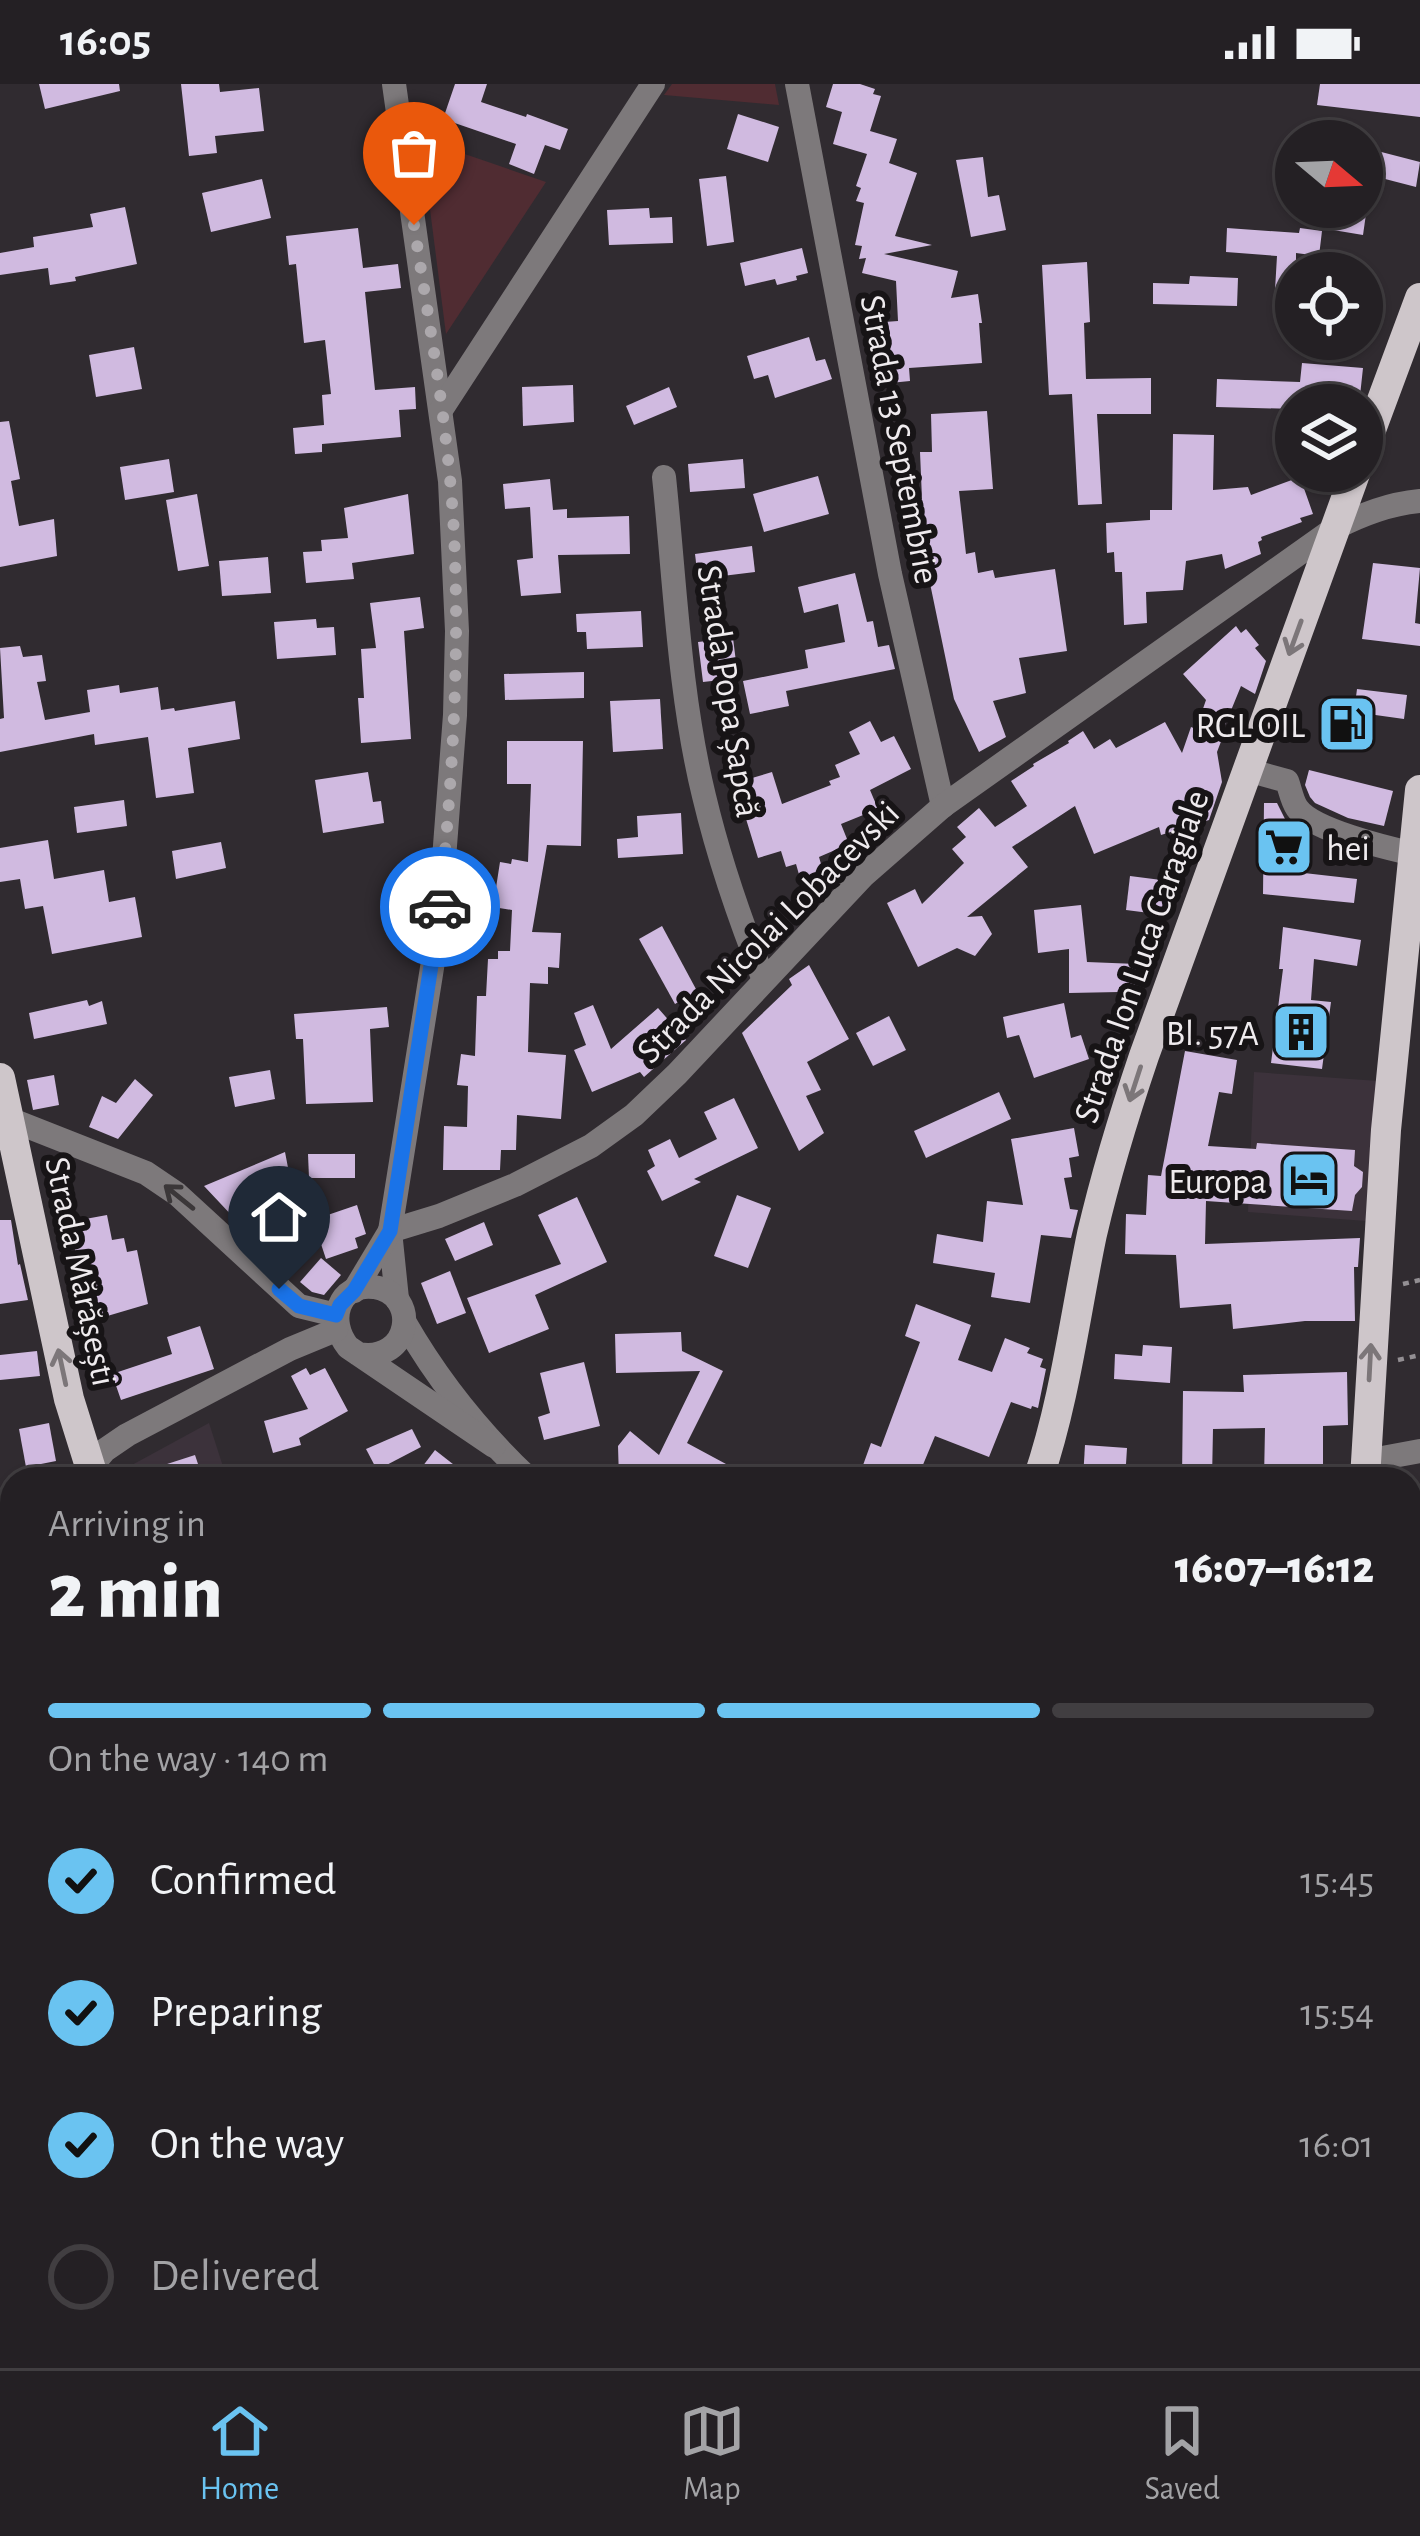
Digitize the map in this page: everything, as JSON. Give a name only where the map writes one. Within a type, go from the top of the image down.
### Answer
[{"type":"main road","points":[[1383,398],[1420,298]]},
{"type":"main road","name":"Strada Ion Luca Caragiale","points":[[1041,1467],[1113,1149],[1349,492]]},
{"type":"main road","points":[[1365,1467],[1386,1130],[1420,790]]},
{"type":"main road","name":"Strada Mărășești","points":[[0,1078],[5,1119],[86,1467]]},
{"type":"street","points":[[358,1354],[389,1350],[402,1334],[390,1231],[439,924],[455,715],[455,556],[442,410],[394,84]]},
{"type":"street","points":[[442,410],[653,84]]},
{"type":"street","name":"Strada 13 Septembrie","points":[[797,84],[890,574],[943,806]]},
{"type":"street","name":"Strada Popa Șapcă","points":[[664,477],[687,694],[704,796],[724,869],[764,980]]},
{"type":"street","name":"Strada Nicolai Lobacevski","points":[[390,1231],[514,1185],[591,1145],[634,1115],[863,876],[943,806],[1336,528],[1366,512],[1420,501]]},
{"type":"street","points":[[1247,770],[1287,781],[1298,808],[1309,819],[1378,846],[1414,854]]},
{"type":"street","points":[[5,1119],[146,1173],[177,1194],[299,1306],[336,1323],[348,1347],[516,1467]]},
{"type":"street","points":[[93,1467],[105,1450],[128,1435],[336,1323],[340,1305],[354,1291],[390,1231]]},
{"type":"street","points":[[354,1291],[377,1288],[401,1311],[440,1380],[494,1447]]},
{"type":"street","points":[[1374,1467],[1420,1451]]},
{"type":"path","points":[[1386,1363],[1420,1355]]},
{"type":"shaded area","points":[[672,84],[775,84],[779,105],[664,95]]},
{"type":"shaded area","points":[[421,139],[546,182],[446,334]]},
{"type":"shaded area","points":[[1254,1072],[1378,1081],[1366,1221],[1248,1212]]},
{"type":"shaded area","points":[[209,1423],[223,1467],[128,1467]]},
{"type":"building","points":[[39,84],[119,84],[120,91],[45,109]]},
{"type":"building","points":[[181,84],[219,84],[220,92],[259,88],[264,131],[215,136],[217,153],[189,156]]},
{"type":"building","points":[[455,84],[487,84],[481,102],[568,129],[560,150],[545,145],[534,174],[509,164],[516,144],[443,119]]},
{"type":"building","points":[[833,84],[860,84],[881,96],[870,131],[897,139],[889,163],[917,173],[895,236],[932,245],[884,254],[958,271],[951,298],[978,294],[982,363],[909,368],[910,381],[880,384],[879,372],[873,372],[871,323],[898,321],[896,281],[862,273],[866,258],[859,259],[862,246],[855,245],[864,203],[856,201],[861,188],[856,186],[867,154],[833,144],[842,112],[826,107]]},
{"type":"building","points":[[1320,84],[1420,84],[1420,117],[1317,105]]},
{"type":"building","points":[[738,114],[779,127],[768,162],[727,149]]},
{"type":"building","points":[[1383,152],[1420,162],[1416,187],[1383,178]]},
{"type":"building","points":[[983,157],[988,197],[999,195],[1006,230],[971,237],[956,160]]},
{"type":"building","points":[[726,176],[734,242],[707,246],[699,179]]},
{"type":"building","points":[[262,179],[271,218],[211,232],[202,193]]},
{"type":"building","points":[[125,207],[137,264],[50,285],[48,268],[0,275],[0,253],[34,247],[33,237],[93,227],[90,214]]},
{"type":"building","points":[[649,208],[650,218],[672,217],[673,243],[609,245],[607,210]]},
{"type":"building","points":[[358,228],[363,268],[398,264],[401,288],[365,292],[375,390],[415,387],[416,409],[399,410],[401,437],[322,444],[322,452],[295,454],[293,428],[324,425],[322,395],[331,394],[325,340],[304,343],[296,264],[289,265],[286,236]]},
{"type":"building","points":[[1227,228],[1322,231],[1319,252],[1275,252],[1275,256],[1226,252]]},
{"type":"building","points":[[1321,228],[1364,228],[1363,235]]},
{"type":"building","points":[[802,248],[808,273],[777,285],[775,279],[745,286],[740,263]]},
{"type":"building","points":[[1087,262],[1086,379],[1151,378],[1151,414],[1097,414],[1102,504],[1078,505],[1072,394],[1049,395],[1042,265]]},
{"type":"building","points":[[1190,276],[1238,278],[1237,306],[1153,304],[1153,283],[1189,284]]},
{"type":"building","points":[[809,337],[816,361],[825,359],[832,379],[775,398],[768,375],[754,379],[747,356]]},
{"type":"building","points":[[134,347],[142,389],[96,397],[89,355]]},
{"type":"building","points":[[1302,363],[1363,368],[1361,384],[1275,384],[1275,408],[1216,407],[1217,379],[1300,382]]},
{"type":"building","points":[[573,385],[574,422],[523,426],[522,387]]},
{"type":"building","points":[[669,387],[677,407],[634,425],[626,406]]},
{"type":"building","points":[[987,411],[993,489],[959,491],[966,554],[975,552],[978,573],[993,570],[995,578],[1055,569],[1067,651],[1019,658],[1026,693],[993,701],[1006,737],[979,752],[954,699],[921,540],[911,541],[906,501],[922,499],[920,452],[932,452],[931,414]]},
{"type":"building","points":[[9,421],[20,479],[11,481],[19,526],[54,519],[57,556],[0,567],[0,422]]},
{"type":"building","points":[[1173,434],[1214,435],[1213,490],[1248,487],[1251,495],[1275,486],[1275,492],[1305,492],[1313,514],[1261,537],[1261,554],[1225,569],[1222,554],[1186,561],[1183,590],[1146,592],[1147,623],[1124,625],[1122,572],[1115,572],[1114,552],[1107,553],[1106,523],[1150,520],[1150,510],[1172,510]]},
{"type":"building","points":[[169,459],[174,492],[125,500],[120,467]]},
{"type":"building","points":[[743,459],[745,488],[690,492],[688,464]]},
{"type":"building","points":[[818,476],[829,514],[764,532],[753,494]]},
{"type":"building","points":[[550,479],[553,510],[567,509],[567,518],[629,516],[630,554],[558,555],[561,593],[521,596],[517,560],[533,558],[530,507],[505,509],[503,484]]},
{"type":"building","points":[[197,494],[209,566],[178,571],[166,500]]},
{"type":"building","points":[[408,494],[414,554],[352,563],[354,579],[306,583],[303,552],[322,551],[321,540],[348,538],[344,508]]},
{"type":"building","points":[[752,546],[755,572],[698,579],[695,554]]},
{"type":"building","points":[[268,557],[271,593],[222,596],[219,561]]},
{"type":"building","points":[[1373,563],[1420,568],[1415,623],[1420,624],[1420,646],[1362,639]]},
{"type":"building","points":[[855,573],[867,622],[873,621],[878,647],[889,645],[895,669],[786,691],[789,706],[750,714],[743,681],[808,668],[805,650],[845,642],[838,604],[804,613],[798,587]]},
{"type":"building","points":[[420,597],[424,628],[404,631],[411,739],[361,743],[361,649],[376,648],[370,603]]},
{"type":"building","points":[[641,611],[643,647],[587,649],[586,632],[577,632],[576,614]]},
{"type":"building","points":[[316,619],[317,628],[334,627],[336,655],[277,659],[274,622]]},
{"type":"building","points":[[1236,626],[1241,633],[1246,629],[1266,661],[1255,694],[1241,686],[1223,730],[1217,752],[1222,782],[1209,820],[1161,835],[1159,827],[1094,854],[1075,806],[1012,847],[1028,867],[967,917],[982,916],[992,934],[975,956],[957,948],[918,967],[887,903],[915,889],[922,904],[964,863],[952,849],[966,837],[957,827],[979,808],[995,827],[1027,806],[1011,781],[1083,731],[1094,749],[1110,739],[1116,748],[1165,722],[1182,753],[1206,700],[1183,674]]},
{"type":"building","points":[[733,638],[738,678],[703,682],[698,642]]},
{"type":"building","points":[[20,646],[23,657],[42,655],[46,681],[37,682],[45,720],[90,712],[87,690],[119,685],[120,693],[158,687],[161,710],[235,701],[240,739],[188,748],[194,793],[156,798],[148,737],[95,745],[94,734],[0,752],[0,719],[4,718],[0,648]]},
{"type":"building","points":[[584,672],[584,698],[505,700],[504,674]]},
{"type":"building","points":[[1357,689],[1407,695],[1404,719],[1354,712]]},
{"type":"building","points":[[660,699],[663,749],[613,752],[610,701]]},
{"type":"building","points":[[870,721],[881,742],[894,736],[911,769],[870,790],[878,809],[841,824],[849,844],[819,857],[823,871],[800,878],[796,864],[786,867],[781,851],[758,858],[735,783],[772,772],[782,804],[831,785],[829,781],[840,777],[835,765],[860,754],[849,732]]},
{"type":"building","points":[[507,741],[583,741],[581,846],[547,845],[532,932],[561,933],[559,968],[548,967],[548,984],[530,983],[528,1052],[566,1055],[561,1119],[517,1115],[516,1150],[501,1150],[500,1170],[443,1170],[444,1126],[467,1127],[468,1086],[457,1085],[461,1054],[475,1056],[477,996],[486,996],[488,959],[498,959],[498,951],[510,951],[512,910],[493,907],[500,862],[528,862],[531,784],[507,784]]},
{"type":"building","points":[[1309,770],[1393,791],[1384,826],[1348,818],[1315,803],[1305,785]]},
{"type":"building","points":[[368,772],[373,802],[381,801],[384,823],[323,833],[315,780]]},
{"type":"building","points":[[124,800],[127,826],[77,833],[74,807]]},
{"type":"building","points":[[1264,803],[1277,803],[1285,819],[1305,835],[1304,873],[1357,879],[1354,903],[1263,894]]},
{"type":"building","points":[[681,813],[683,854],[618,858],[617,839],[638,837],[637,816]]},
{"type":"building","points":[[48,840],[54,879],[104,870],[109,902],[135,897],[142,937],[52,954],[43,906],[25,909],[20,879],[0,882],[0,848]]},
{"type":"building","points":[[221,842],[226,868],[176,879],[172,851]]},
{"type":"building","points":[[1130,876],[1169,881],[1165,915],[1126,910]]},
{"type":"building","points":[[1081,905],[1087,962],[1137,964],[1135,987],[1069,993],[1069,949],[1038,953],[1034,910]]},
{"type":"building","points":[[662,926],[697,991],[675,1004],[639,939]]},
{"type":"building","points":[[1283,927],[1361,940],[1357,966],[1314,959],[1311,1000],[1331,1002],[1322,1069],[1271,1063],[1283,969],[1279,969]]},
{"type":"building","points":[[809,965],[849,1039],[807,1062],[821,1090],[806,1096],[824,1133],[799,1151],[742,1033],[792,985],[789,979]]},
{"type":"building","points":[[87,1000],[89,1006],[102,1001],[107,1024],[34,1039],[29,1013]]},
{"type":"building","points":[[1064,1003],[1071,1038],[1081,1035],[1089,1059],[1034,1078],[1019,1035],[1007,1038],[1003,1017]]},
{"type":"building","points":[[593,1005],[611,1049],[658,1008],[686,1040],[644,1077],[640,1072],[592,1092],[574,1050],[586,1045],[574,1013]]},
{"type":"building","points":[[387,1007],[389,1027],[370,1029],[373,1102],[306,1104],[303,1039],[296,1039],[294,1014]]},
{"type":"building","points":[[889,1016],[906,1050],[873,1066],[856,1033]]},
{"type":"building","points":[[1185,1051],[1237,1060],[1232,1094],[1219,1092],[1208,1146],[1256,1149],[1257,1143],[1355,1150],[1354,1166],[1363,1172],[1352,1211],[1206,1201],[1205,1244],[1360,1238],[1358,1267],[1354,1267],[1355,1321],[1233,1329],[1231,1304],[1180,1308],[1176,1255],[1125,1254],[1126,1214],[1146,1215],[1148,1175],[1161,1176]]},
{"type":"building","points":[[270,1070],[275,1099],[235,1107],[229,1077]]},
{"type":"building","points":[[54,1075],[59,1105],[33,1110],[27,1080]]},
{"type":"building","points":[[135,1079],[153,1095],[118,1139],[89,1127],[102,1096],[116,1103]]},
{"type":"building","points":[[999,1092],[1011,1119],[926,1158],[914,1131]]},
{"type":"building","points":[[734,1098],[758,1148],[694,1179],[701,1182],[662,1201],[647,1171],[655,1166],[648,1150],[670,1139],[679,1158],[717,1139],[704,1112]]},
{"type":"building","points":[[1074,1128],[1079,1156],[1069,1158],[1072,1177],[1064,1178],[1070,1209],[1078,1210],[1071,1238],[1041,1235],[1030,1303],[991,1297],[995,1273],[933,1263],[937,1234],[983,1242],[987,1201],[1023,1205],[1011,1139]]},
{"type":"building","points":[[285,1152],[290,1178],[256,1179],[267,1230],[251,1236],[204,1186]]},
{"type":"building","points":[[308,1154],[355,1154],[355,1178],[309,1178]]},
{"type":"building","points":[[737,1195],[771,1208],[748,1268],[714,1256]]},
{"type":"building","points":[[577,1197],[607,1262],[535,1295],[549,1329],[489,1353],[467,1298],[561,1264],[538,1215]]},
{"type":"building","points":[[357,1205],[366,1234],[355,1238],[358,1248],[326,1259],[313,1220]]},
{"type":"building","points":[[107,1215],[112,1240],[124,1238],[127,1252],[137,1250],[148,1304],[87,1322],[69,1222]]},
{"type":"building","points":[[0,1220],[11,1220],[28,1300],[0,1304]]},
{"type":"building","points":[[484,1222],[493,1245],[455,1261],[445,1239]]},
{"type":"building","points":[[321,1258],[341,1275],[324,1295],[300,1282]]},
{"type":"building","points":[[450,1271],[466,1313],[437,1324],[421,1283]]},
{"type":"building","points":[[916,1304],[971,1325],[958,1360],[992,1372],[1005,1338],[1030,1348],[1027,1353],[1043,1359],[1040,1367],[1046,1369],[1038,1408],[1011,1402],[989,1457],[935,1436],[922,1467],[862,1467],[871,1443],[881,1447],[920,1342],[905,1336]]},
{"type":"building","points":[[200,1326],[214,1369],[121,1400],[112,1374],[172,1354],[167,1337]]},
{"type":"building","points":[[681,1332],[682,1351],[723,1371],[687,1443],[724,1467],[619,1467],[618,1446],[630,1431],[659,1455],[700,1371],[616,1373],[615,1334]]},
{"type":"building","points":[[1143,1345],[1172,1347],[1170,1383],[1114,1379],[1115,1354],[1142,1356]]},
{"type":"building","points":[[37,1351],[40,1376],[0,1380],[0,1355]]},
{"type":"building","points":[[584,1362],[600,1426],[544,1440],[538,1417],[550,1413],[540,1373]]},
{"type":"building","points":[[306,1368],[310,1375],[325,1368],[348,1411],[299,1438],[301,1445],[273,1453],[264,1421],[308,1409],[291,1376]]},
{"type":"building","points":[[1347,1372],[1348,1425],[1323,1426],[1323,1467],[1264,1467],[1265,1428],[1213,1429],[1212,1467],[1182,1467],[1183,1391],[1244,1392],[1243,1375]]},
{"type":"building","points":[[49,1423],[56,1461],[26,1467],[19,1429]]},
{"type":"building","points":[[412,1429],[421,1447],[383,1467],[375,1467],[366,1449]]},
{"type":"building","points":[[1085,1445],[1127,1448],[1126,1467],[1084,1467]]},
{"type":"building","points":[[435,1450],[457,1467],[422,1467]]},
{"type":"building","points":[[195,1455],[199,1467],[158,1467]]},
{"type":"way so far","points":[[414,225],[442,410],[455,556],[455,715],[440,907]]},
{"type":"place","name":"RGL OIL","points":[[1347,724]]},
{"type":"place","name":"hei","points":[[1284,847]]},
{"type":"place","name":"Bl. 57A","points":[[1301,1032]]},
{"type":"place","name":"Europa","points":[[1309,1180]]},
{"type":"route","points":[[279,1289],[299,1306],[336,1315],[390,1231],[440,907]]}]
